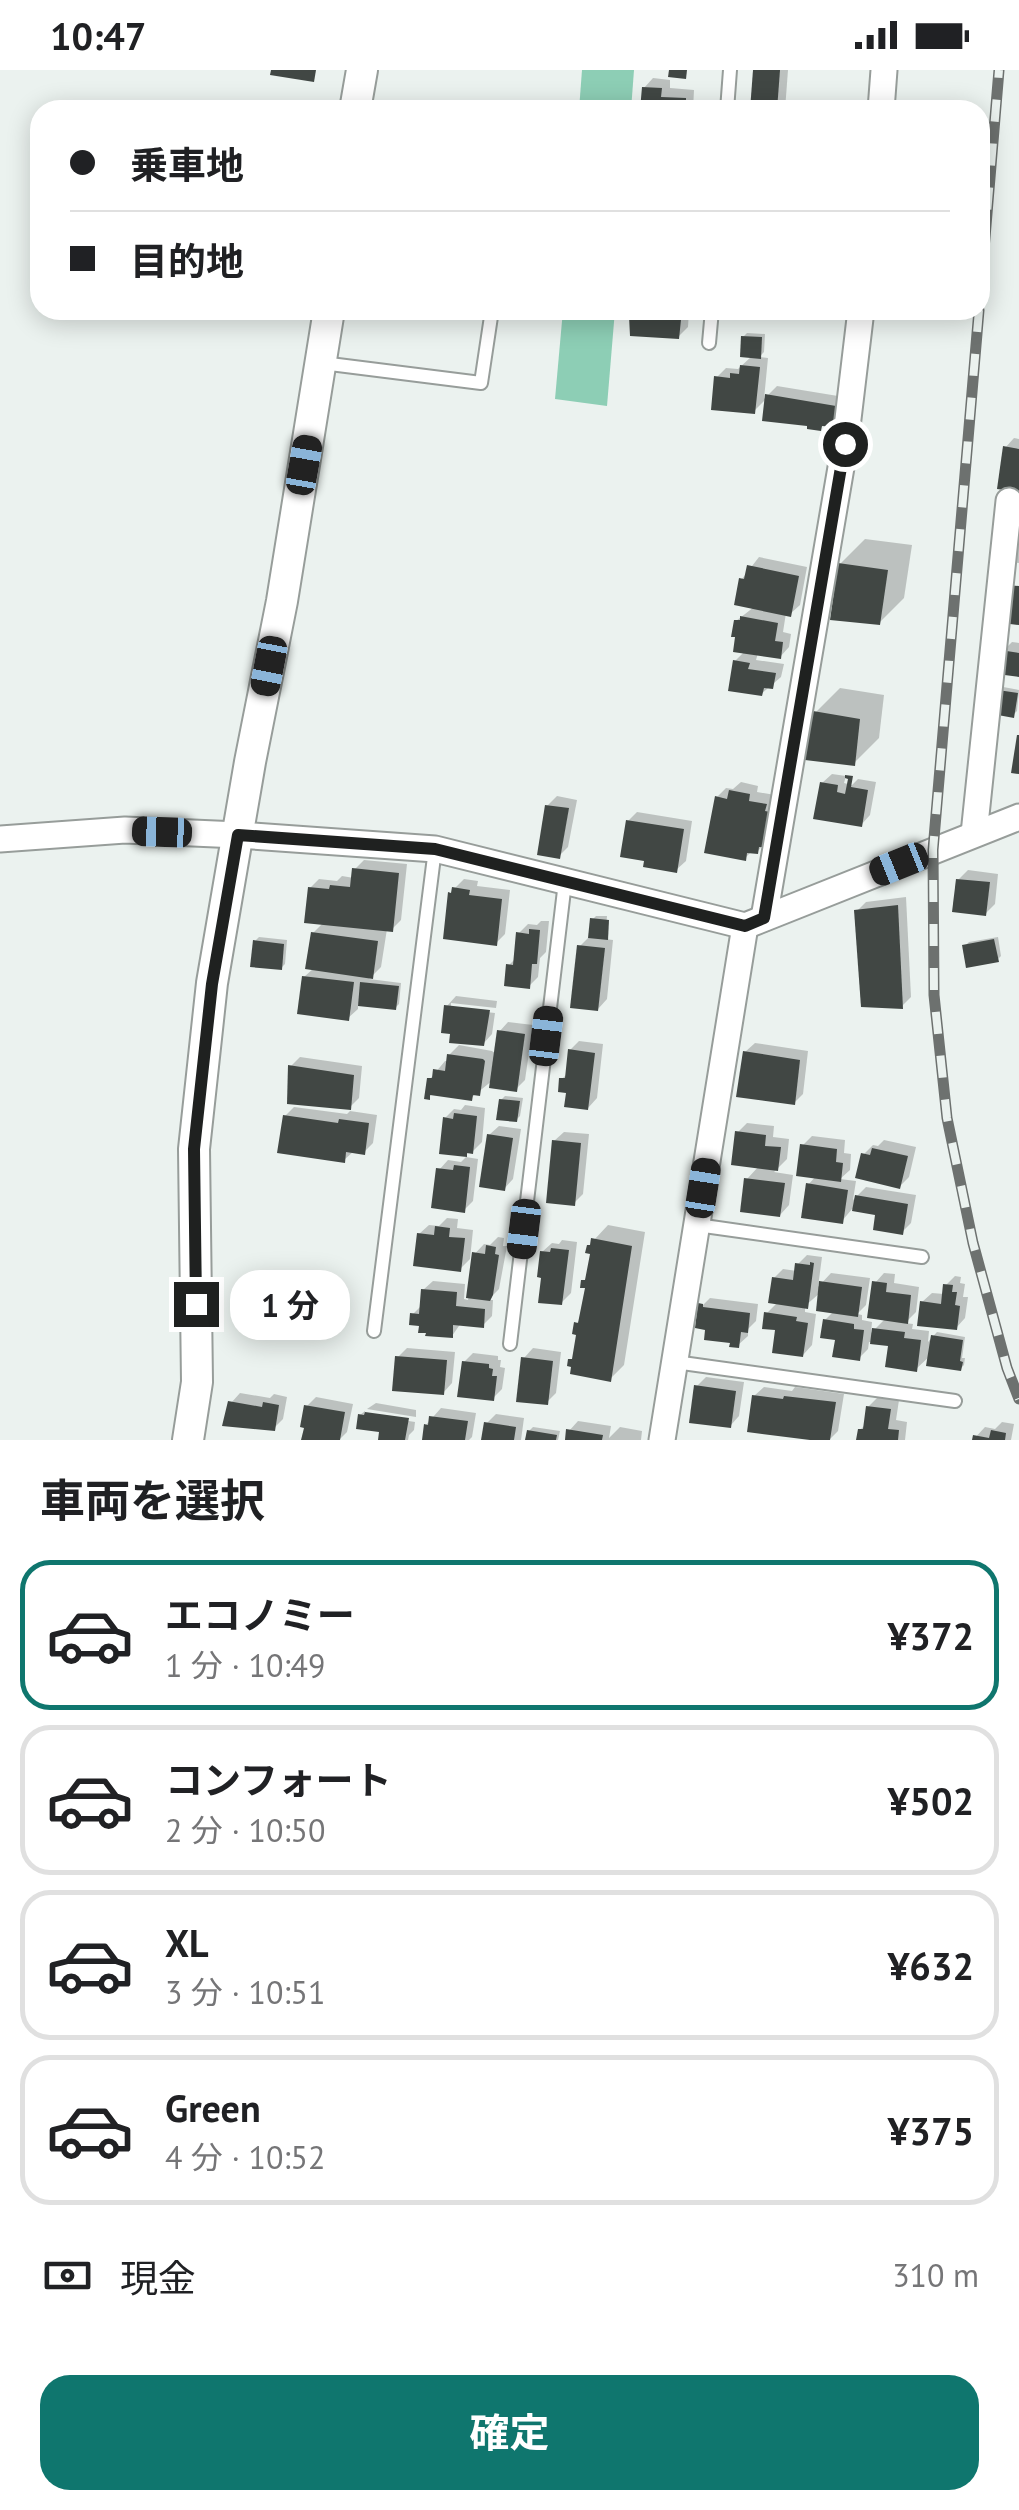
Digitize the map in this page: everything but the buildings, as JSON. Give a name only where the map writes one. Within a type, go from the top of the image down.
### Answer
[{"type":"street","points":[[357,100],[362,70]]},
{"type":"street","points":[[882,100],[884,70]]},
{"type":"street","points":[[188,1440],[197,1382],[194,1149],[212,984],[282,601],[327,320]]},
{"type":"street","points":[[662,1440],[697,1225],[845,444],[860,320]]},
{"type":"street","points":[[974,834],[1009,501]]},
{"type":"street","points":[[0,839],[125,830],[435,849],[565,882],[755,922],[1019,817]]},
{"type":"lane","points":[[728,100],[730,70]]},
{"type":"lane","points":[[322,363],[481,383],[490,320]]},
{"type":"lane","points":[[710,342],[711,320]]},
{"type":"lane","points":[[374,1330],[435,849]]},
{"type":"lane","points":[[510,1344],[565,882]]},
{"type":"lane","points":[[697,1225],[922,1257]]},
{"type":"lane","points":[[675,1362],[955,1401]]},
{"type":"green space","points":[[582,70],[634,70],[632,100],[580,100]]},
{"type":"green space","points":[[562,320],[614,320],[607,406],[555,399]]},
{"type":"railway","points":[[990,178],[999,70]]},
{"type":"railway","points":[[978,320],[933,850],[934,995],[947,1118],[973,1243],[1019,1399]]},
{"type":"route","points":[[196,1304],[194,1149],[212,984],[238,835],[435,849],[745,926],[764,918],[845,444]]}]
